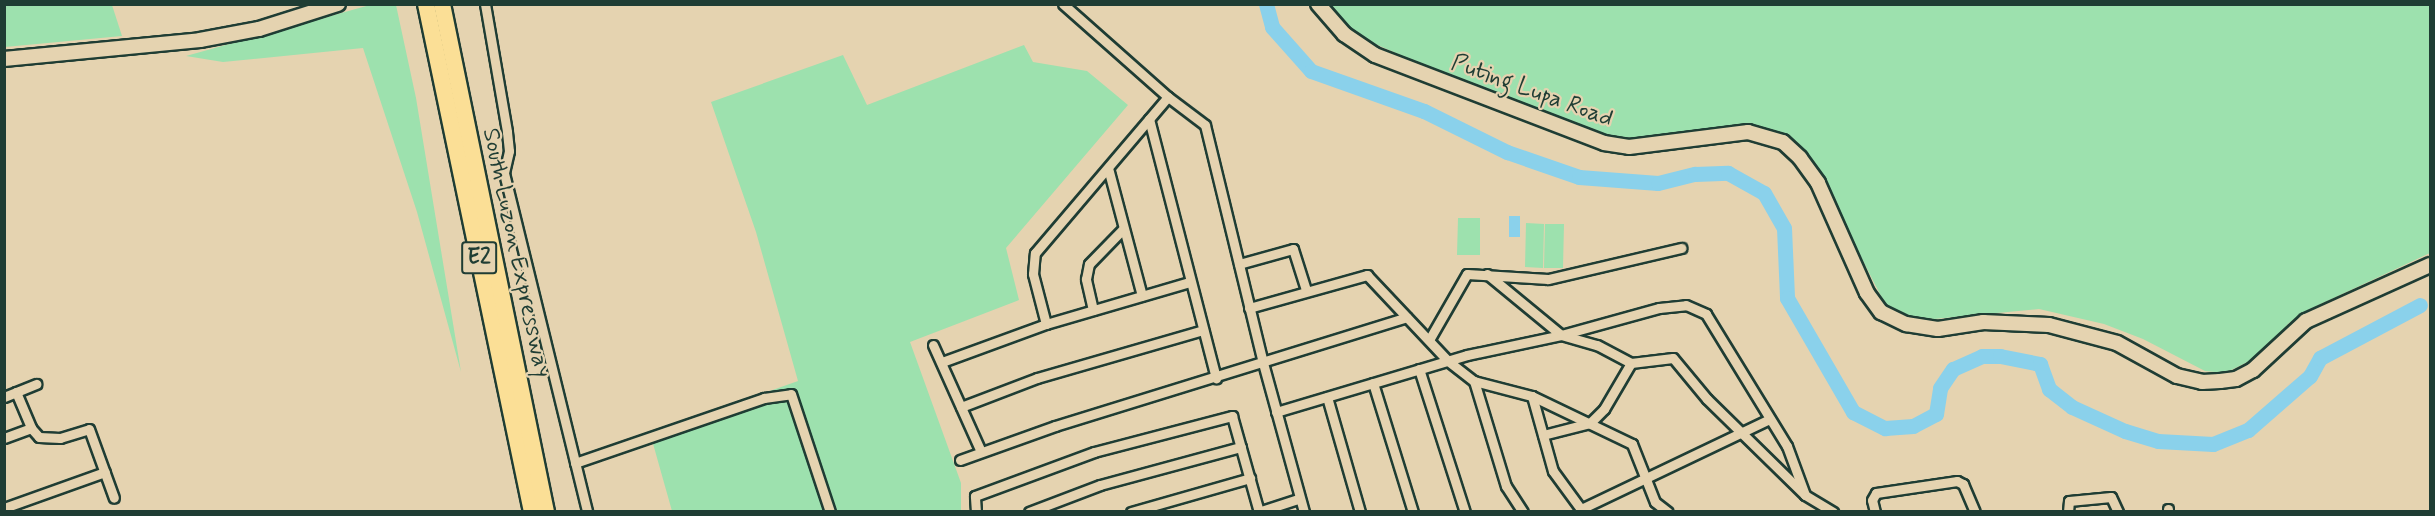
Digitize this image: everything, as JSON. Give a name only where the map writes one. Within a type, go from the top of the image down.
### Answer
[{"type":"highway","name":"South Luzon Expressway","points":[[426,4],[532,512]]},
{"type":"highway","name":"South Luzon Expressway","points":[[442,4],[546,512]]},
{"type":"street","points":[[4,59],[200,40],[259,29],[338,4]]},
{"type":"street","points":[[485,4],[507,132],[509,151],[504,173],[587,512]]},
{"type":"street","points":[[1064,4],[1168,97],[1205,125],[1263,363],[1298,498],[1304,512]]},
{"type":"street","name":"Puting Lupa Road","points":[[1318,4],[1344,34],[1375,55],[1604,143],[1629,147],[1748,132],[1783,142],[1818,183],[1868,293],[1881,312],[1906,324],[1938,329],[1992,321],[2049,325],[2117,343],[2177,376],[2202,382],[2220,381],[2236,379],[2253,370],[2306,321],[2430,265]]},
{"type":"street","points":[[1046,324],[1033,274],[1035,253],[1168,97]]},
{"type":"street","points":[[1149,119],[1216,379]]},
{"type":"street","points":[[1108,168],[1142,296]]},
{"type":"street","points":[[1093,310],[1086,279],[1089,264],[1123,229]]},
{"type":"street","points":[[1429,340],[1467,274],[1548,279],[1681,248]]},
{"type":"street","points":[[1239,264],[1293,249],[1306,290]]},
{"type":"street","points":[[1487,274],[1561,335],[1597,345],[1631,363],[1673,358],[1707,399],[1805,495],[1833,512]]},
{"type":"street","points":[[1250,308],[1306,290],[1367,276],[1448,361],[1474,381],[1532,396],[1632,444],[1647,476],[1655,502],[1668,512]]},
{"type":"street","points":[[942,362],[1046,324],[1190,282]]},
{"type":"street","points":[[1276,412],[1448,361],[1561,335],[1659,308],[1686,305],[1706,314],[1787,446],[1805,495]]},
{"type":"street","points":[[960,460],[1407,317]]},
{"type":"street","points":[[961,407],[1037,378],[1203,330]]},
{"type":"street","points":[[933,345],[981,452]]},
{"type":"street","points":[[1543,435],[1590,423],[1604,409],[1631,363]]},
{"type":"street","points":[[1419,369],[1465,512]]},
{"type":"street","points":[[1474,381],[1506,486],[1523,512]]},
{"type":"street","points":[[1373,383],[1413,512]]},
{"type":"street","points":[[4,397],[37,384]]},
{"type":"street","points":[[16,392],[31,428],[39,436],[60,438],[89,429],[114,498]]},
{"type":"street","points":[[575,462],[764,398],[791,394],[830,512]]},
{"type":"street","points":[[1532,396],[1553,471],[1582,510],[1647,476],[1770,419]]},
{"type":"street","points":[[1327,397],[1360,512]]},
{"type":"street","points":[[976,512],[975,496],[1094,452],[1232,416],[1259,511],[1298,498]]},
{"type":"street","points":[[4,438],[31,428]]},
{"type":"street","points":[[1029,512],[1100,485],[1241,447]]},
{"type":"street","points":[[4,508],[105,472]]},
{"type":"street","points":[[1131,512],[1250,478]]},
{"type":"street","points":[[1875,512],[1872,500],[1876,493],[1957,481],[1964,484],[1975,512]]},
{"type":"street","points":[[2068,512],[2069,501],[2111,497],[2118,512]]},
{"type":"green space","points":[[5,4],[112,5],[122,36],[5,47]]},
{"type":"green space","points":[[370,5],[396,5],[416,98],[461,372],[417,212],[363,48],[223,62],[186,56]]},
{"type":"green space","points":[[1325,5],[2430,5],[2430,253],[2308,310],[2289,323],[2258,357],[2225,373],[2205,371],[2143,339],[2104,324],[2039,309],[1934,319],[1908,316],[1885,304],[1814,165],[1781,134],[1756,126],[1634,138],[1590,134],[1530,112],[1373,43],[1341,24]]},
{"type":"green space","points":[[1024,45],[1033,62],[1087,71],[1128,105],[1006,248],[1019,300],[910,342],[961,483],[961,511],[672,511],[650,433],[798,381],[756,232],[711,102],[843,55],[867,105]]},
{"type":"green space","points":[[1458,218],[1480,218],[1480,255],[1457,255]]},
{"type":"green space","points":[[1526,223],[1544,224],[1543,268],[1525,267]]},
{"type":"green space","points":[[1545,224],[1564,224],[1563,268],[1544,268]]},
{"type":"water","points":[[1509,216],[1520,216],[1520,237],[1509,237]]},
{"type":"waterway","points":[[1266,4],[1272,27],[1311,71],[1424,111],[1507,152],[1579,177],[1658,183],[1695,174],[1728,173],[1764,193],[1784,228],[1787,298],[1853,412],[1885,428],[1913,426],[1936,414],[1940,388],[1953,369],[1982,356],[2000,356],[2040,364],[2049,389],[2072,407],[2125,431],[2158,441],[2213,444],[2248,430],[2310,376],[2320,358],[2420,305]]}]
